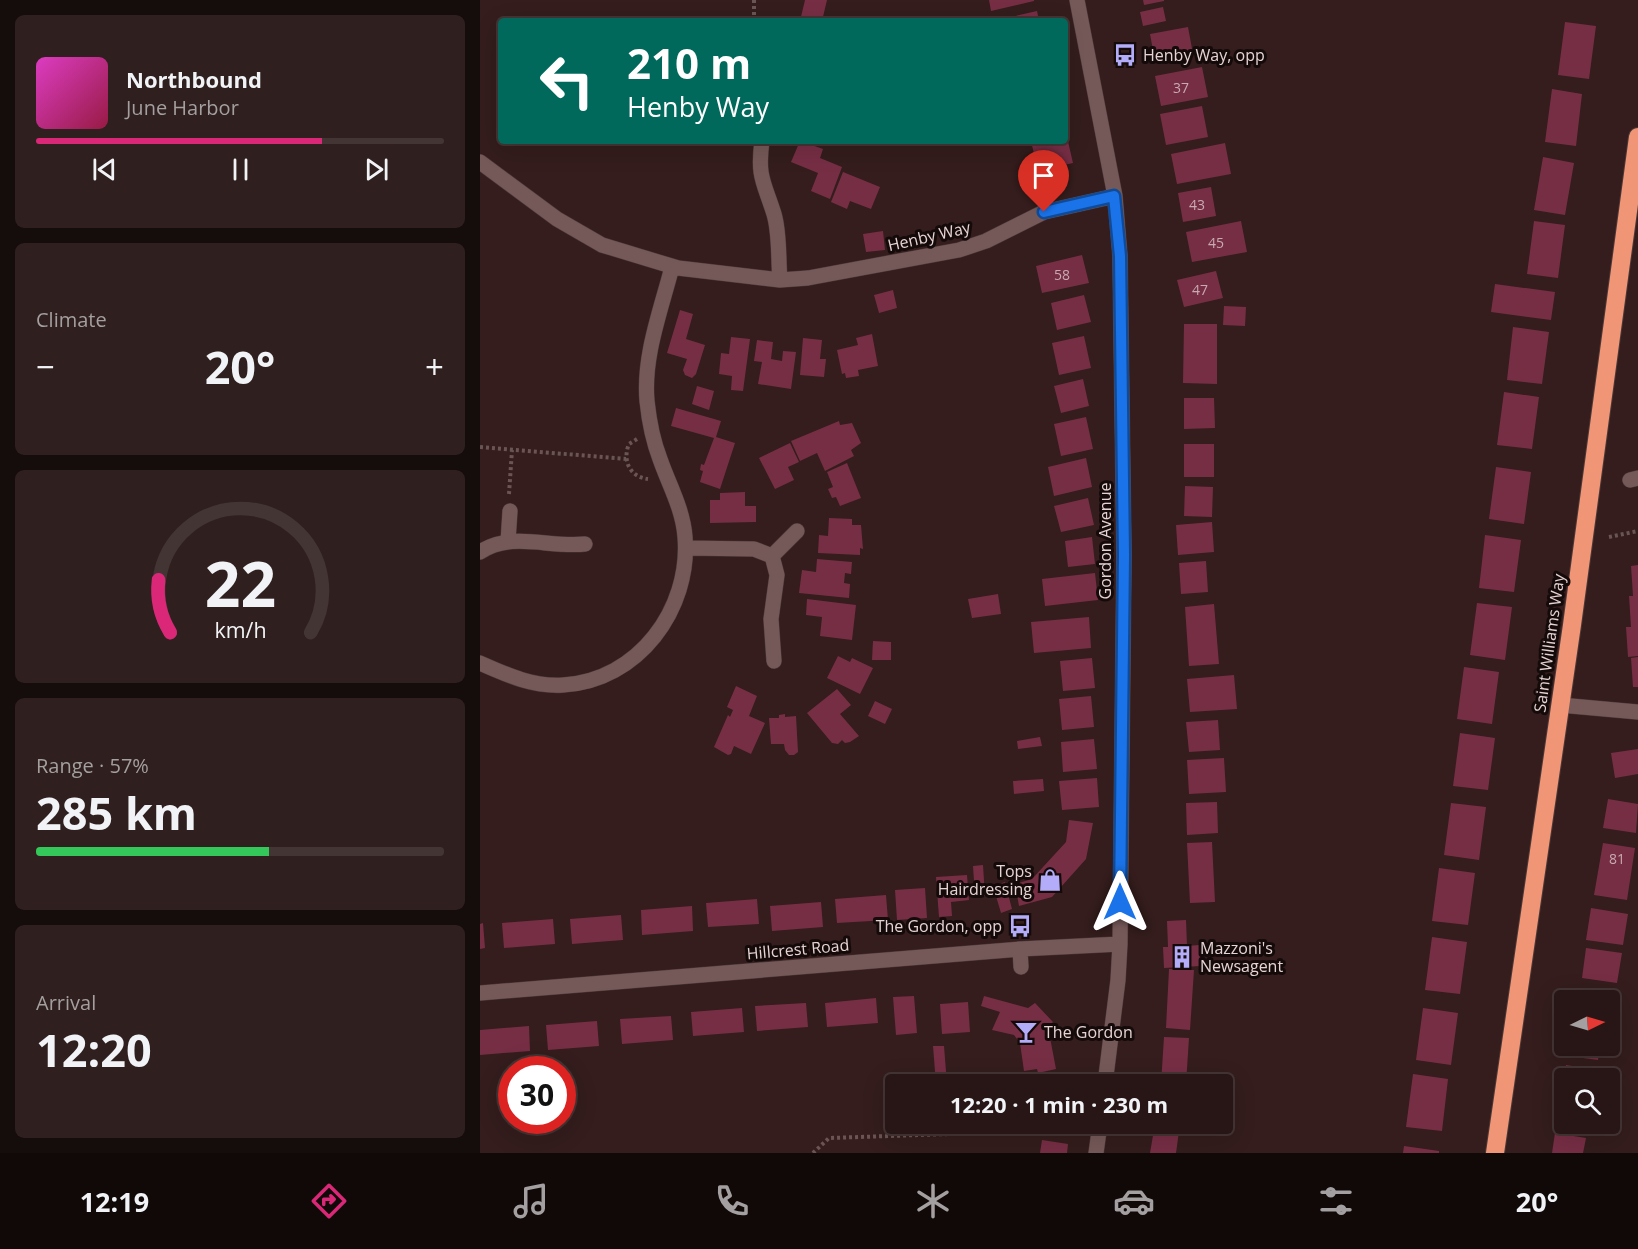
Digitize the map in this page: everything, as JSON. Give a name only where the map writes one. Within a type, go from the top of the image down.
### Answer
[{"type":"highway","name":"Saint Williams Way","points":[[1495,1153],[1637,147]]},
{"type":"street","name":"Gordon Avenue","points":[[1077,0],[1114,196],[1120,256],[1124,555],[1120,944],[1106,1074]]},
{"type":"street","points":[[762,144],[759,165],[762,183],[775,215],[780,280]]},
{"type":"street","name":"Henby Way","points":[[480,162],[557,219],[602,245],[672,267],[723,276],[780,280],[808,278],[959,250],[986,241],[1044,212],[1114,196]]},
{"type":"street","points":[[480,663],[534,684],[563,686],[593,680],[628,663],[650,644],[670,615],[682,585],[686,548],[679,504],[659,457],[647,400],[650,355],[672,267]]},
{"type":"street","points":[[508,541],[510,511]]},
{"type":"street","points":[[772,556],[797,531]]},
{"type":"street","points":[[480,552],[495,542],[508,541],[578,545]]},
{"type":"street","points":[[686,548],[754,549],[772,556]]},
{"type":"street","points":[[772,556],[777,575],[771,619],[774,661]]},
{"type":"street","points":[[1560,705],[1638,712]]},
{"type":"street","name":"Hillcrest Road","points":[[480,993],[1020,949],[1120,944]]},
{"type":"street","points":[[1020,949],[1021,967]]},
{"type":"street","points":[[1096,1153],[1099,1134]]},
{"type":"path","points":[[753,0],[754,18]]},
{"type":"path","points":[[480,447],[626,459]]},
{"type":"path","points":[[510,511],[512,450]]},
{"type":"path","points":[[1609,537],[1638,531]]},
{"type":"path","points":[[813,1153],[829,1138],[951,1134]]},
{"type":"building","points":[[805,0],[827,0],[823,18],[801,18]]},
{"type":"building","points":[[989,0],[1034,0],[1034,1],[991,11]]},
{"type":"building","points":[[1143,0],[1164,0],[1164,1],[1144,5]]},
{"type":"building","points":[[1163,7],[1166,21],[1143,26],[1140,12]]},
{"type":"building","points":[[1037,11],[1038,18],[1007,18]]},
{"type":"building","points":[[1565,22],[1596,26],[1589,79],[1558,75]]},
{"type":"building","points":[[1188,27],[1193,54],[1155,61],[1150,34]]},
{"type":"building","points":[[1202,67],[1208,97],[1161,106],[1155,76]]},
{"type":"building","points":[[1552,89],[1582,94],[1576,146],[1545,142]]},
{"type":"building","points":[[1202,106],[1208,137],[1166,145],[1160,114]]},
{"type":"building","points":[[1068,142],[1073,163],[1038,171],[1032,144],[1068,144]]},
{"type":"building","points":[[1225,143],[1231,174],[1177,184],[1171,154]]},
{"type":"building","points":[[799,144],[809,144],[823,149],[820,158],[842,167],[830,199],[811,191],[818,173],[791,162]]},
{"type":"building","points":[[1543,157],[1574,163],[1565,215],[1534,210]]},
{"type":"building","points":[[843,172],[880,187],[871,209],[850,201],[847,209],[831,202]]},
{"type":"building","points":[[1211,187],[1216,216],[1183,222],[1178,193]]},
{"type":"building","points":[[1241,221],[1247,252],[1192,262],[1186,232]]},
{"type":"building","points":[[1534,221],[1565,225],[1558,278],[1527,274]]},
{"type":"building","points":[[883,231],[885,250],[866,252],[863,234]]},
{"type":"building","points":[[1082,255],[1089,283],[1042,293],[1036,266]]},
{"type":"building","points":[[1216,271],[1223,298],[1184,307],[1177,280]]},
{"type":"building","points":[[1495,284],[1555,292],[1551,320],[1491,312]]},
{"type":"building","points":[[893,290],[897,308],[879,313],[874,295]]},
{"type":"building","points":[[1084,295],[1091,322],[1057,330],[1051,303]]},
{"type":"building","points":[[1224,306],[1246,307],[1245,326],[1223,325]]},
{"type":"building","points":[[680,310],[693,314],[686,339],[705,345],[696,374],[692,378],[685,375],[683,370],[687,359],[667,353]]},
{"type":"building","points":[[1184,324],[1217,324],[1217,384],[1183,383]]},
{"type":"building","points":[[1513,327],[1549,332],[1542,384],[1507,380]]},
{"type":"building","points":[[872,334],[878,366],[858,370],[859,376],[846,378],[845,373],[842,374],[837,350],[858,345],[856,338]]},
{"type":"building","points":[[1084,336],[1091,368],[1059,375],[1052,343]]},
{"type":"building","points":[[731,337],[750,339],[743,391],[731,390],[732,376],[719,374],[721,353],[729,354]]},
{"type":"building","points":[[803,338],[822,340],[820,359],[826,359],[824,377],[800,375]]},
{"type":"building","points":[[757,340],[773,342],[771,359],[782,361],[783,351],[796,352],[791,389],[758,384],[762,362],[754,361]]},
{"type":"building","points":[[1083,379],[1089,406],[1061,413],[1054,386]]},
{"type":"building","points":[[697,386],[714,391],[709,410],[692,404]]},
{"type":"building","points":[[1504,392],[1539,397],[1532,449],[1497,445]]},
{"type":"building","points":[[1184,398],[1214,398],[1215,428],[1184,429]]},
{"type":"building","points":[[676,408],[721,421],[716,437],[735,443],[720,489],[700,482],[703,471],[700,470],[701,464],[704,465],[714,438],[671,426]]},
{"type":"building","points":[[1086,417],[1093,449],[1061,456],[1054,424]]},
{"type":"building","points":[[839,421],[840,425],[852,423],[861,443],[851,450],[854,456],[825,471],[817,453],[800,461],[791,441]]},
{"type":"building","points":[[790,443],[799,462],[788,467],[794,480],[775,489],[759,458]]},
{"type":"building","points":[[1184,444],[1214,444],[1214,477],[1184,477]]},
{"type":"building","points":[[1086,458],[1092,487],[1054,496],[1048,467]]},
{"type":"building","points":[[847,463],[861,498],[840,506],[836,497],[832,498],[828,489],[833,487],[827,472]]},
{"type":"building","points":[[1496,467],[1531,472],[1524,524],[1489,519]]},
{"type":"building","points":[[1185,486],[1213,487],[1212,517],[1184,516]]},
{"type":"building","points":[[745,492],[745,506],[756,506],[756,522],[710,523],[710,500],[720,500],[720,493]]},
{"type":"building","points":[[1088,498],[1094,525],[1061,532],[1054,506]]},
{"type":"building","points":[[829,518],[852,519],[852,525],[861,525],[863,549],[860,548],[860,555],[818,553],[819,535],[828,536]]},
{"type":"building","points":[[1212,522],[1214,552],[1178,555],[1176,525]]},
{"type":"building","points":[[1485,535],[1521,540],[1514,592],[1479,588]]},
{"type":"building","points":[[1092,537],[1095,564],[1068,567],[1065,541]]},
{"type":"building","points":[[817,559],[852,562],[851,574],[845,573],[844,583],[850,584],[849,598],[799,593],[802,570],[816,572]]},
{"type":"building","points":[[1206,561],[1208,592],[1181,594],[1179,563]]},
{"type":"building","points":[[1638,565],[1638,656],[1628,657],[1626,627],[1631,627],[1629,596],[1633,596],[1631,566]]},
{"type":"building","points":[[1095,573],[1098,600],[1045,606],[1042,579]]},
{"type":"building","points":[[998,594],[1001,614],[972,618],[968,599]]},
{"type":"building","points":[[807,599],[856,605],[852,640],[820,636],[822,617],[806,615]]},
{"type":"building","points":[[1477,603],[1512,607],[1505,660],[1470,655]]},
{"type":"building","points":[[1214,604],[1219,664],[1189,666],[1185,607]]},
{"type":"building","points":[[1089,617],[1091,648],[1034,653],[1031,622]]},
{"type":"building","points":[[873,641],[891,642],[891,660],[872,660]]},
{"type":"building","points":[[838,656],[850,662],[852,658],[873,668],[860,694],[827,678]]},
{"type":"building","points":[[1638,657],[1638,687],[1633,687],[1631,658]]},
{"type":"building","points":[[1092,658],[1095,688],[1063,691],[1060,661]]},
{"type":"building","points":[[1464,667],[1499,672],[1492,724],[1457,719]]},
{"type":"building","points":[[1234,675],[1237,709],[1190,712],[1187,679]]},
{"type":"building","points":[[736,686],[757,696],[749,716],[765,723],[751,754],[734,746],[731,754],[728,755],[714,747],[728,715],[730,717],[733,710],[727,707]]},
{"type":"building","points":[[837,689],[851,705],[840,714],[859,736],[850,742],[845,743],[842,740],[838,744],[832,743],[807,713]]},
{"type":"building","points":[[1091,696],[1094,727],[1062,730],[1059,699]]},
{"type":"building","points":[[875,701],[892,709],[885,724],[868,716]]},
{"type":"building","points":[[785,714],[785,717],[796,716],[798,752],[794,755],[789,755],[784,744],[771,744],[769,718],[779,718],[779,715]]},
{"type":"building","points":[[1218,720],[1220,750],[1189,752],[1186,722]]},
{"type":"building","points":[[1460,733],[1495,738],[1488,790],[1453,786]]},
{"type":"building","points":[[1040,737],[1042,746],[1018,749],[1017,741]]},
{"type":"building","points":[[1094,739],[1097,769],[1063,772],[1061,742]]},
{"type":"building","points":[[1638,749],[1638,774],[1615,778],[1611,753]]},
{"type":"building","points":[[1224,758],[1226,792],[1189,794],[1187,760]]},
{"type":"building","points":[[1097,778],[1099,807],[1062,810],[1059,781]]},
{"type":"building","points":[[1043,779],[1044,791],[1014,794],[1013,781]]},
{"type":"building","points":[[1608,799],[1638,804],[1636,833],[1603,828]]},
{"type":"building","points":[[1217,802],[1218,833],[1187,835],[1186,803]]},
{"type":"building","points":[[1451,803],[1486,807],[1479,860],[1444,855]]},
{"type":"building","points":[[1069,820],[1093,823],[1086,859],[1052,897],[1019,906],[1015,884],[1032,879],[1066,842]]},
{"type":"building","points":[[1212,842],[1215,902],[1190,903],[1187,843]]},
{"type":"building","points":[[1603,843],[1635,848],[1627,900],[1594,895]]},
{"type":"building","points":[[983,865],[985,896],[975,896],[973,866]]},
{"type":"building","points":[[1439,868],[1475,873],[1468,925],[1432,921]]},
{"type":"building","points":[[967,875],[969,900],[951,902],[952,916],[939,917],[936,877]]},
{"type":"building","points":[[1005,882],[1012,909],[1001,913],[993,886]]},
{"type":"building","points":[[925,888],[927,918],[897,920],[895,890]]},
{"type":"building","points":[[886,895],[888,920],[837,923],[835,899]]},
{"type":"building","points":[[757,899],[759,924],[708,927],[706,903]]},
{"type":"building","points":[[821,902],[823,927],[772,931],[770,906]]},
{"type":"building","points":[[692,906],[693,931],[642,935],[641,910]]},
{"type":"building","points":[[1591,908],[1628,914],[1623,945],[1586,940]]},
{"type":"building","points":[[621,915],[623,940],[572,944],[570,919]]},
{"type":"building","points":[[553,919],[555,944],[504,948],[502,923]]},
{"type":"building","name":"Mazzoni's Newsagent","points":[[1186,920],[1187,946],[1199,945],[1201,966],[1164,968],[1163,947],[1168,947],[1167,921]]},
{"type":"building","points":[[483,923],[485,948],[480,949],[480,924]]},
{"type":"building","points":[[1432,937],[1467,942],[1460,994],[1425,990]]},
{"type":"building","points":[[1586,948],[1622,953],[1617,983],[1582,978]]},
{"type":"building","points":[[1169,969],[1194,970],[1190,1030],[1166,1028]]},
{"type":"building","points":[[914,996],[917,1033],[896,1035],[893,997]]},
{"type":"building","name":"The Gordon","points":[[984,996],[1028,1008],[1035,1003],[1053,1022],[1048,1027],[1056,1069],[1038,1073],[1037,1069],[1024,1071],[1020,1043],[1014,1035],[992,1030],[1000,1012],[981,1006]]},
{"type":"building","points":[[876,998],[878,1023],[827,1027],[825,1003]]},
{"type":"building","points":[[968,1002],[970,1032],[942,1034],[940,1004]]},
{"type":"building","points":[[806,1003],[808,1027],[757,1031],[755,1006]]},
{"type":"building","points":[[742,1008],[744,1032],[693,1036],[691,1012]]},
{"type":"building","points":[[1423,1008],[1458,1013],[1451,1065],[1416,1060]]},
{"type":"building","points":[[671,1016],[673,1040],[622,1044],[620,1019]]},
{"type":"building","points":[[597,1021],[599,1046],[548,1050],[546,1025]]},
{"type":"building","points":[[529,1026],[530,1051],[480,1055],[480,1030]]},
{"type":"building","points":[[1164,1037],[1189,1038],[1187,1074],[1162,1074]]},
{"type":"building","points":[[933,1046],[944,1046],[946,1074],[935,1074]]},
{"type":"building","points":[[1568,1056],[1599,1056],[1598,1060]]},
{"type":"building","points":[[1566,1065],[1584,1068],[1566,1068]]},
{"type":"building","points":[[1413,1074],[1448,1079],[1442,1131],[1406,1127]]},
{"type":"building","points":[[1153,1134],[1179,1134],[1176,1153],[1150,1153]]},
{"type":"building","points":[[1555,1134],[1586,1138],[1583,1153],[1552,1153]]},
{"type":"building","points":[[1042,1140],[1068,1144],[1067,1153],[1040,1153]]},
{"type":"building","points":[[1404,1146],[1439,1151],[1439,1153],[1403,1153]]},
{"type":"place","name":"Henby Way, opp","points":[[1125,55]]},
{"type":"place","name":"Tops Hairdressing","points":[[1050,880]]},
{"type":"place","name":"The Gordon, opp","points":[[1020,926]]},
{"type":"place","name":"Mazzoni's Newsagent","points":[[1182,957]]},
{"type":"place","name":"The Gordon","points":[[1026,1032]]},
{"type":"route","points":[[1044,212],[1114,196],[1120,256],[1124,555],[1120,902]]}]
